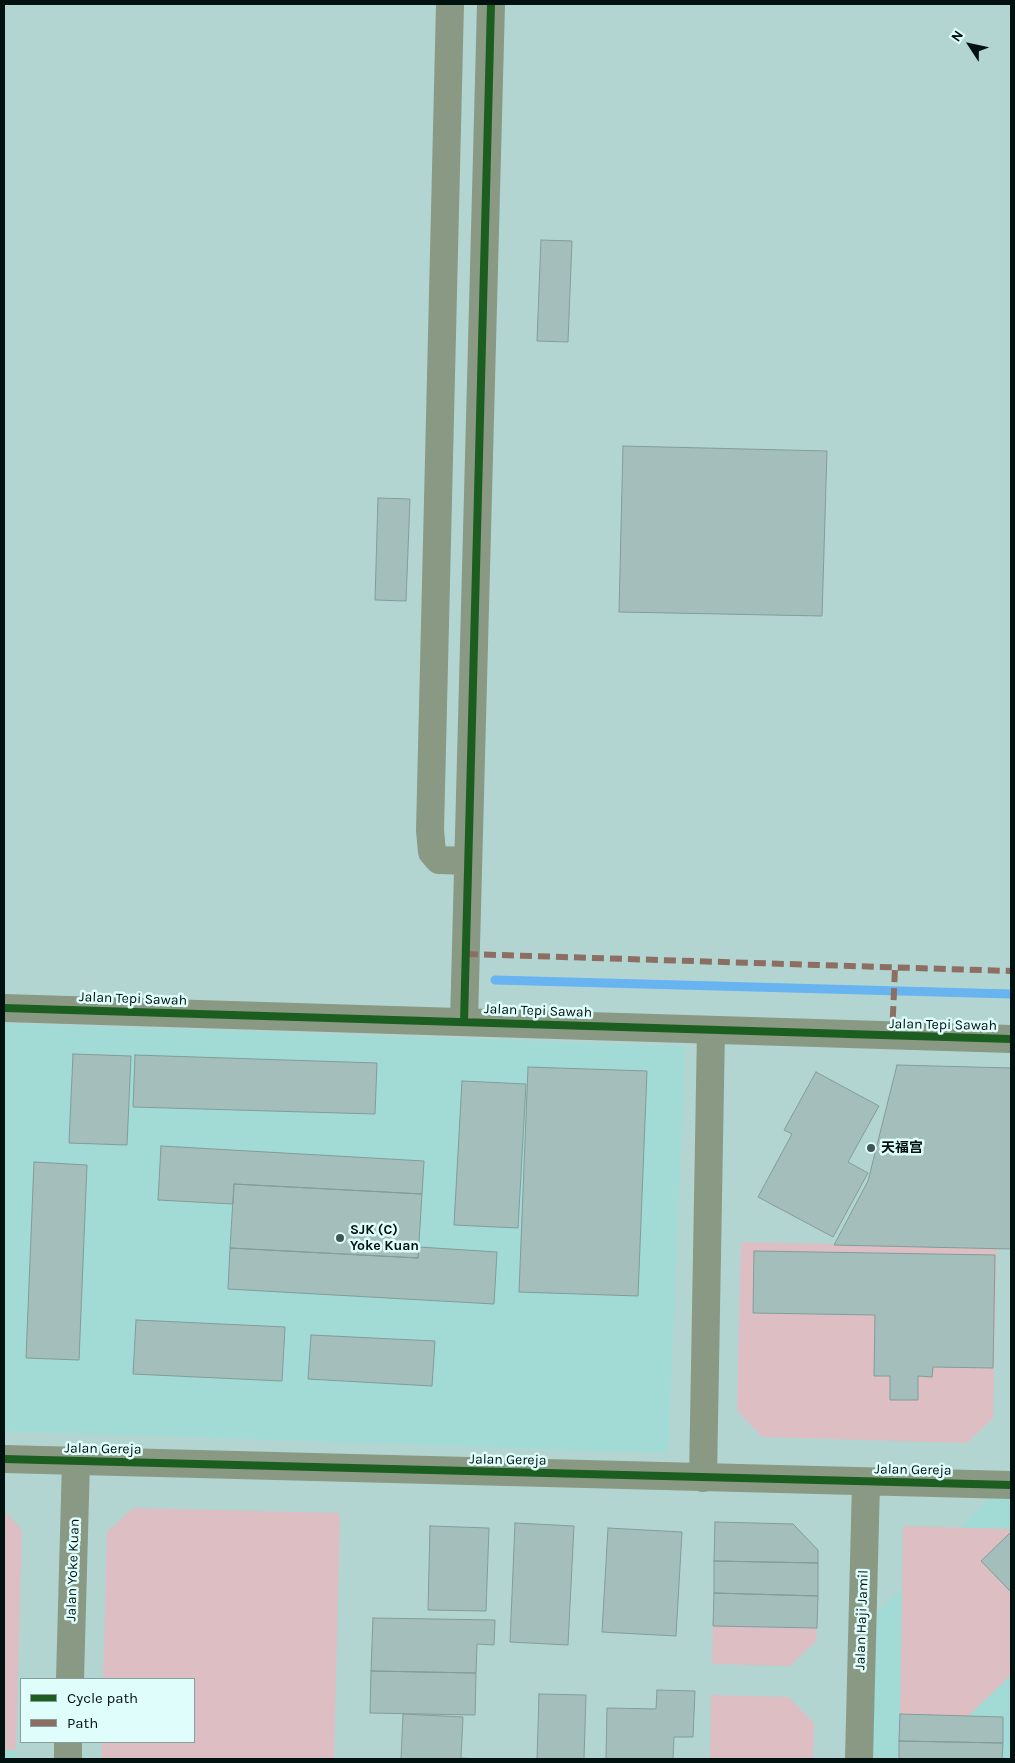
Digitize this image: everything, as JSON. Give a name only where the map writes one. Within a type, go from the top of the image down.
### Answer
[{"type":"street","points":[[450,4],[430,830],[432,852],[440,860],[468,861]]},
{"type":"street","points":[[464,1021],[491,4]]},
{"type":"street","name":"Jalan Tepi Sawah","points":[[4,1008],[1011,1039]]},
{"type":"street","points":[[703,1478],[711,1030]]},
{"type":"street","name":"Jalan Gereja","points":[[4,1459],[1011,1485]]},
{"type":"street","name":"Jalan Yoke Kuan","points":[[70,1678],[76,1461]]},
{"type":"street","name":"Jalan Haji Jamil","points":[[859,1759],[866,1482]]},
{"type":"street","points":[[68,1743],[68,1759]]},
{"type":"shaded area","name":"SJK (C) Yoke Kuan","points":[[4,1023],[685,1046],[668,1453],[4,1431]]},
{"type":"shaded area","points":[[741,1242],[997,1248],[993,1418],[967,1443],[762,1437],[737,1410]],"holes":[[[754,1251],[995,1255],[993,1368],[933,1367],[932,1377],[918,1376],[918,1400],[890,1400],[890,1376],[875,1376],[875,1315],[753,1313]]]},
{"type":"shaded area","points":[[990,1497],[1011,1498],[1011,1759],[870,1759],[875,1615]]},
{"type":"shaded area","points":[[133,1508],[340,1513],[334,1759],[101,1759],[102,1743],[195,1743],[195,1678],[103,1678],[107,1532]]},
{"type":"shaded area","points":[[4,1511],[22,1530],[16,1750],[4,1750]]},
{"type":"shaded area","points":[[903,1526],[1011,1529],[1011,1532],[982,1561],[1011,1592],[1011,1675],[968,1716],[900,1714]]},
{"type":"shaded area","points":[[713,1626],[817,1628],[816,1641],[790,1666],[712,1664]]},
{"type":"shaded area","points":[[711,1695],[789,1697],[814,1723],[813,1759],[710,1759]]},
{"type":"shaded area","points":[[4,1750],[16,1750],[16,1759],[4,1759]]},
{"type":"building","points":[[541,240],[572,241],[568,342],[537,341]]},
{"type":"building","points":[[623,446],[827,451],[822,616],[619,612]]},
{"type":"building","points":[[378,498],[410,499],[406,601],[375,600]]},
{"type":"building","points":[[73,1054],[131,1056],[127,1145],[69,1143]]},
{"type":"building","points":[[135,1055],[377,1063],[375,1114],[133,1107]]},
{"type":"building","points":[[897,1065],[1011,1068],[1011,1249],[834,1245],[868,1181]]},
{"type":"building","points":[[528,1067],[647,1071],[638,1296],[519,1292]]},
{"type":"building","points":[[816,1072],[879,1106],[848,1162],[868,1173],[833,1237],[758,1197],[792,1134],[784,1130]]},
{"type":"building","points":[[462,1081],[526,1084],[518,1228],[454,1225]]},
{"type":"building","points":[[161,1146],[424,1161],[422,1194],[234,1184],[233,1204],[158,1200]]},
{"type":"building","points":[[34,1162],[87,1165],[79,1360],[26,1358]]},
{"type":"building","points":[[234,1184],[422,1194],[418,1258],[230,1248]]},
{"type":"building","points":[[419,1247],[497,1252],[494,1304],[228,1289],[230,1248],[418,1258]]},
{"type":"building","points":[[754,1251],[995,1255],[993,1368],[933,1367],[932,1377],[918,1376],[918,1400],[890,1400],[890,1376],[874,1376],[875,1315],[753,1313]]},
{"type":"building","points":[[136,1320],[285,1327],[282,1381],[133,1374]]},
{"type":"building","points":[[311,1335],[435,1341],[432,1386],[308,1379]]},
{"type":"building","points":[[715,1522],[793,1524],[818,1550],[818,1563],[714,1561]]},
{"type":"building","points":[[515,1523],[574,1526],[568,1645],[510,1642]]},
{"type":"building","points":[[430,1526],[489,1528],[486,1611],[428,1610]]},
{"type":"building","points":[[608,1528],[682,1532],[676,1636],[602,1632]]},
{"type":"building","points":[[1011,1532],[1011,1592],[981,1561]]},
{"type":"building","points":[[714,1561],[818,1563],[818,1596],[714,1593]]},
{"type":"building","points":[[714,1593],[818,1596],[817,1628],[713,1626]]},
{"type":"building","points":[[373,1618],[495,1620],[494,1645],[477,1644],[476,1673],[371,1671]]},
{"type":"building","points":[[371,1671],[476,1673],[475,1715],[370,1713]]},
{"type":"building","points":[[657,1690],[695,1691],[693,1737],[674,1737],[673,1759],[606,1759],[607,1708],[656,1709]]},
{"type":"building","points":[[539,1694],[586,1695],[584,1759],[537,1759]]},
{"type":"building","points":[[403,1714],[463,1717],[461,1758],[476,1759],[401,1759]]},
{"type":"building","points":[[900,1714],[1003,1717],[1003,1743],[899,1741]]},
{"type":"building","points":[[899,1741],[1003,1743],[1002,1759],[899,1759]]},
{"type":"waterway","points":[[495,980],[1011,994]]},
{"type":"marked path","points":[[466,954],[1011,971]]},
{"type":"marked path","points":[[892,1036],[895,968]]},
{"type":"cycle path","points":[[464,1021],[491,4]]},
{"type":"cycle path","points":[[4,1008],[1011,1039]]},
{"type":"cycle path","points":[[4,1459],[1011,1485]]},
{"type":"place","name":"天福宫","points":[[871,1148]]},
{"type":"place","name":"SJK (C) Yoke Kuan","points":[[340,1238]]}]
